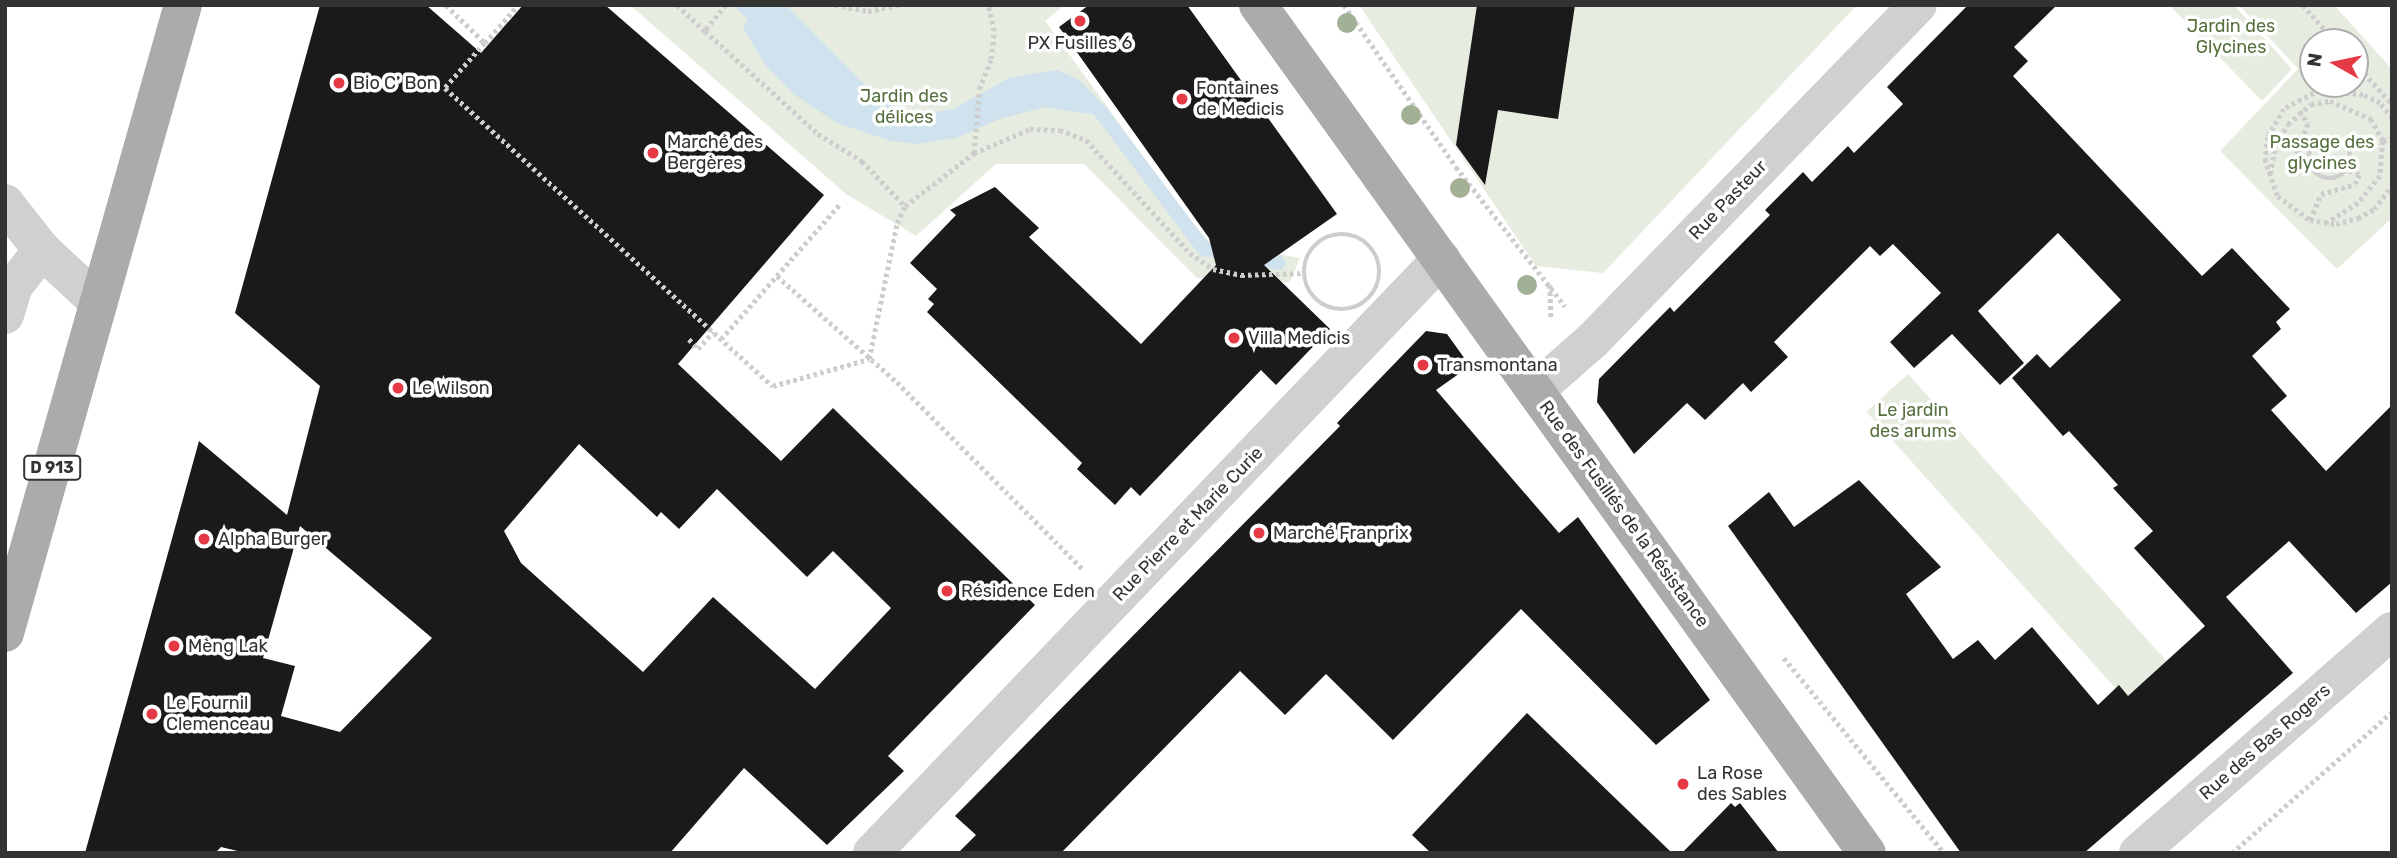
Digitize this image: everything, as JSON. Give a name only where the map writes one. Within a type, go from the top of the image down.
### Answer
[{"type":"main road","name":"D 913","points":[[5,633],[183,5]]},
{"type":"main road","name":"Rue des Fusillés de la Résistance","points":[[1258,5],[1867,853]]},
{"type":"street","name":"Rue Pasteur","points":[[1535,391],[1592,341],[1918,5]]},
{"type":"street","points":[[5,204],[42,250],[98,302]]},
{"type":"street","points":[[5,315],[14,286],[42,250]]},
{"type":"street","name":"Rue Pierre et Marie Curie","points":[[874,851],[1441,259]]},
{"type":"street","name":"Rue des Bas Rogers","points":[[2138,853],[2392,631]]},
{"type":"path","points":[[446,5],[485,43]]},
{"type":"path","points":[[518,5],[445,88],[773,386],[869,359]]},
{"type":"path","points":[[677,5],[818,134],[862,162],[905,206]]},
{"type":"path","points":[[705,31],[726,5]]},
{"type":"path","points":[[835,5],[868,11],[900,5]]},
{"type":"path","points":[[974,153],[979,89],[992,59],[994,31],[988,5]]},
{"type":"path","points":[[1344,5],[1456,167],[1549,284]]},
{"type":"path","points":[[2303,5],[2324,28]]},
{"type":"path","points":[[2369,79],[2392,104]]},
{"type":"path","points":[[2299,98],[2275,122],[2265,159],[2269,178],[2292,211],[2311,220],[2326,223],[2358,218],[2374,209],[2392,186]]},
{"type":"path","points":[[2367,98],[2379,103],[2392,118]]},
{"type":"path","points":[[2269,178],[2276,144],[2300,111],[2330,101],[2371,119],[2383,141],[2380,176],[2371,191],[2326,223]]},
{"type":"path","points":[[2300,111],[2308,124],[2293,161],[2309,160]]},
{"type":"path","points":[[869,359],[897,223],[905,206],[974,153],[1030,129],[1060,130],[1086,139],[1189,253],[1224,273],[1305,273]]},
{"type":"path","points":[[2334,137],[2350,150],[2347,170],[2337,178],[2325,178],[2314,172],[2309,160],[2317,142],[2334,137]]},
{"type":"path","points":[[2383,141],[2392,138]]},
{"type":"path","points":[[2311,220],[2321,194],[2355,184],[2359,175],[2347,170]]},
{"type":"path","points":[[721,339],[841,203]]},
{"type":"path","points":[[1338,233],[1363,239],[1372,247],[1381,270],[1378,283],[1364,303],[1341,310],[1317,301],[1305,273],[1307,255],[1315,245],[1338,233]]},
{"type":"path","points":[[776,276],[898,382],[1114,601]]},
{"type":"path","points":[[689,339],[698,349],[713,332]]},
{"type":"path","points":[[1776,648],[1944,853]]},
{"type":"path","points":[[2231,853],[2392,712]]},
{"type":"green space","name":"Jardin des délices","points":[[630,5],[1065,5],[1045,21],[1190,221],[1210,242],[1300,258],[1290,282],[1197,278],[1084,164],[996,164],[916,236],[846,194]]},
{"type":"green space","points":[[1359,5],[1857,5],[1603,273],[1536,266]]},
{"type":"green space","name":"Jardin des Glycines","points":[[2169,5],[2234,5],[2292,69],[2262,101]]},
{"type":"green space","name":"Passage des glycines","points":[[2239,5],[2334,5],[2355,28],[2299,28],[2299,98],[2369,98],[2369,44],[2392,69],[2392,218],[2337,269],[2220,151],[2298,69]]},
{"type":"green space","name":"Le jardin des arums","points":[[1908,374],[2227,728],[2185,765],[1866,411]]},
{"type":"water","points":[[754,5],[786,5],[864,84],[894,108],[932,113],[953,109],[1009,78],[1057,70],[1079,80],[1099,100],[1089,114],[1044,107],[997,120],[956,138],[917,144],[891,141],[837,123],[795,95],[766,66],[743,28]]},
{"type":"building","points":[[320,5],[426,5],[481,53],[523,5],[605,5],[824,195],[678,364],[781,461],[833,408],[1035,605],[888,756],[904,771],[827,845],[744,768],[670,853],[246,853],[221,847],[215,853],[85,853],[199,441],[287,515],[320,386],[235,313]],"holes":[[[579,444],[657,517],[661,512],[679,529],[717,489],[807,577],[833,551],[891,608],[815,689],[713,597],[643,672],[521,563],[504,531]],[[300,526],[432,638],[340,732],[281,716],[295,666],[263,658]]]},
{"type":"building","points":[[1089,5],[1187,5],[1337,214],[1264,265],[1330,329],[1276,385],[1261,370],[1140,496],[1131,487],[1115,505],[1077,469],[1082,463],[927,312],[934,304],[928,299],[937,289],[910,263],[956,215],[950,210],[995,187],[1039,228],[1029,237],[1141,344],[1216,265],[1209,238],[1059,27]]},
{"type":"building","points":[[1477,5],[1575,5],[1558,119],[1498,110],[1485,185],[1456,145]]},
{"type":"building","points":[[1968,5],[2057,5],[2014,47],[2028,61],[2013,76],[2202,276],[2232,248],[2290,309],[2276,322],[2281,329],[2252,356],[2287,396],[2271,410],[2326,471],[2392,405],[2392,582],[2356,613],[2289,541],[2226,597],[2293,673],[2084,853],[1961,853],[1728,526],[1769,492],[1794,527],[1859,480],[1941,567],[1906,594],[1953,659],[1978,640],[1995,660],[2032,627],[2098,705],[2119,685],[2128,696],[2205,626],[2134,548],[2153,531],[2113,488],[2118,485],[2069,431],[2063,436],[2012,378],[2037,354],[2050,368],[2121,300],[2058,233],[1978,311],[2024,363],[2000,385],[1952,334],[1914,368],[1890,342],[1941,293],[1893,244],[1880,256],[1870,246],[1774,342],[1788,357],[1751,392],[1743,383],[1705,420],[1687,403],[1634,454],[1597,402],[1599,379],[1670,307],[1674,312],[1770,215],[1765,210],[1803,172],[1812,182],[1848,146],[1854,153],[1903,104],[1887,87]]},
{"type":"building","points":[[1426,331],[1447,334],[1470,366],[1436,390],[1559,533],[1578,517],[1710,700],[1656,745],[1521,609],[1393,740],[1326,674],[1285,715],[1240,671],[1061,853],[958,853],[976,835],[955,816],[1340,426],[1337,423]]},
{"type":"building","points":[[1527,713],[1672,853],[1431,853],[1412,835]]},
{"type":"building","points":[[1731,803],[1735,807],[1740,803],[1779,853],[1682,853]]},
{"type":"waterway","points":[[743,5],[764,25]]},
{"type":"waterway","points":[[1079,95],[1100,111],[1204,249],[1229,253]]},
{"type":"waterway","points":[[1253,258],[1279,263]]},
{"type":"place","name":"PX Fusilles 6","points":[[1080,21]]},
{"type":"place","name":"Bio C' Bon","points":[[339,83]]},
{"type":"place","name":"Fontaines de Medicis","points":[[1182,99]]},
{"type":"place","name":"Marché des Bergères","points":[[653,153]]},
{"type":"place","name":"Villa Medicis","points":[[1234,338]]},
{"type":"place","name":"Transmontana","points":[[1423,365]]},
{"type":"place","name":"Le Wilson","points":[[398,388]]},
{"type":"place","name":"Marché Franprix","points":[[1259,533]]},
{"type":"place","name":"Alpha Burger","points":[[204,539]]},
{"type":"place","name":"Résidence Eden","points":[[947,591]]},
{"type":"place","name":"Mèng Lak","points":[[174,646]]},
{"type":"place","name":"Le Fournil Clemenceau","points":[[152,714]]},
{"type":"place","name":"La Rose des Sables","points":[[1683,784]]}]
